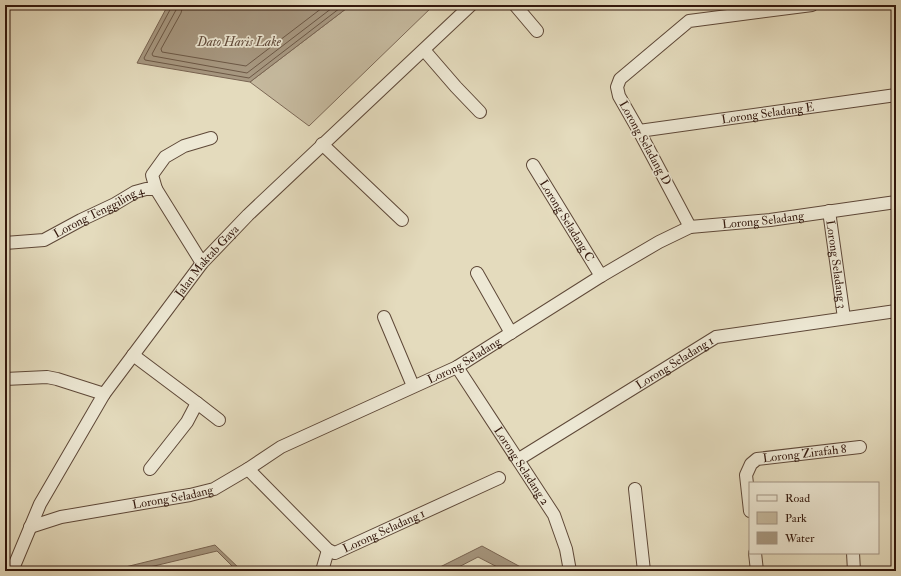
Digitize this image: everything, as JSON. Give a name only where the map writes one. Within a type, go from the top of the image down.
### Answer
[{"type":"street","name":"Jalan Maktab Gaya","points":[[12,571],[40,504],[104,394],[202,263],[248,216],[311,157],[322,144],[471,5]]},
{"type":"street","points":[[515,5],[537,31]]},
{"type":"street","name":"Lorong Seladang D","points":[[690,227],[619,96],[616,87],[620,79],[688,21],[812,5]]},
{"type":"street","points":[[424,50],[480,112]]},
{"type":"street","name":"Lorong Seladang E","points":[[639,131],[896,95]]},
{"type":"street","points":[[156,189],[152,176],[165,156],[184,146],[211,138]]},
{"type":"street","points":[[322,144],[402,220]]},
{"type":"street","name":"Lorong Seladang C","points":[[533,165],[600,276]]},
{"type":"street","name":"Lorong Tenggiling 4","points":[[5,243],[44,240],[115,204],[135,192],[146,189],[156,189],[202,263]]},
{"type":"street","name":"Lorong Seladang","points":[[30,527],[61,517],[190,495],[214,489],[281,447],[457,367],[600,276],[659,242],[690,227],[770,220],[896,202]]},
{"type":"street","name":"Lorong Seladang 3","points":[[829,211],[844,318]]},
{"type":"street","points":[[477,273],[511,333]]},
{"type":"street","name":"Lorong Seladang 1","points":[[518,459],[716,337],[896,311]]},
{"type":"street","points":[[384,317],[413,386]]},
{"type":"street","points":[[133,355],[220,420]]},
{"type":"street","name":"Lorong Seladang 2","points":[[457,367],[554,514],[566,549],[570,571]]},
{"type":"street","points":[[5,379],[47,377],[104,394]]},
{"type":"street","points":[[150,469],[187,422],[197,403]]},
{"type":"street","name":"Lorong Zirafah 8","points":[[749,502],[746,475],[750,464],[757,459],[860,447]]},
{"type":"street","name":"Lorong Seladang 1","points":[[248,469],[328,550],[335,553],[499,478]]},
{"type":"street","points":[[635,489],[644,571]]},
{"type":"street","points":[[40,504],[50,512],[61,517]]},
{"type":"street","points":[[322,571],[328,550]]},
{"type":"street","points":[[755,554],[757,571]]},
{"type":"street","points":[[853,554],[854,571]]},
{"type":"green space","points":[[351,5],[434,5],[309,126],[250,82]]},
{"type":"water","name":"Dato Haris Lake","points":[[168,5],[351,5],[250,82],[137,63]]},
{"type":"water","points":[[215,545],[242,571],[237,571],[217,551],[133,571],[109,571]]},
{"type":"water","points":[[482,546],[528,571],[505,571],[478,557],[451,571],[432,571]]}]
